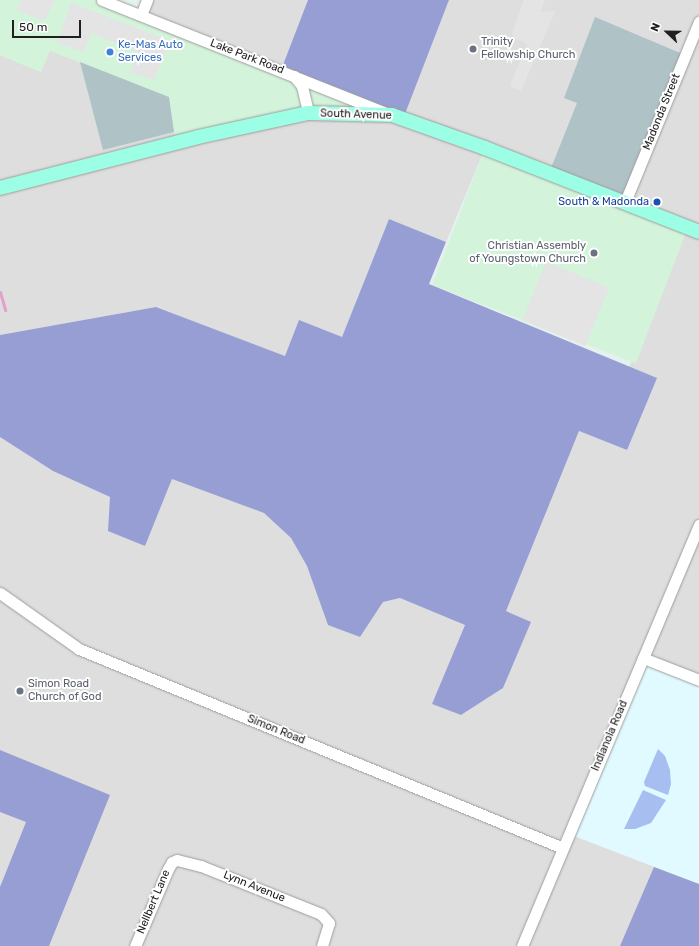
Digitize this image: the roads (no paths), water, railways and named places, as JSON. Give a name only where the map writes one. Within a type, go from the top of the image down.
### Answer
[{"type":"main road","name":"South Avenue","points":[[0,188],[198,138],[308,113],[392,115],[625,202],[699,232]]},
{"type":"street","name":"Lake Park Road","points":[[102,0],[392,115]]},
{"type":"street","points":[[141,15],[147,0]]},
{"type":"street","name":"Madonda Street","points":[[625,202],[699,22]]},
{"type":"street","points":[[294,75],[302,86],[308,113]]},
{"type":"street","name":"Indianola Road","points":[[522,946],[699,525]]},
{"type":"street","name":"Simon Road","points":[[0,593],[66,642],[84,651],[562,848]]},
{"type":"street","points":[[643,658],[699,680]]},
{"type":"street","name":"Lynn Avenue","points":[[175,861],[188,862],[222,874],[322,914],[329,923],[322,946]]},
{"type":"street","name":"Nellbert Lane","points":[[135,946],[168,869],[175,861]]},
{"type":"waterway","points":[[0,292],[5,310]]},
{"type":"place","name":"Trinity Fellowship Church","points":[[473,49]]},
{"type":"place","name":"Ke-Mas Auto Services","points":[[110,52]]},
{"type":"place","name":"South & Madonda","points":[[657,202]]},
{"type":"place","name":"Christian Assembly of Youngstown Church","points":[[594,253]]},
{"type":"place","name":"Simon Road Church of God","points":[[20,691]]}]
